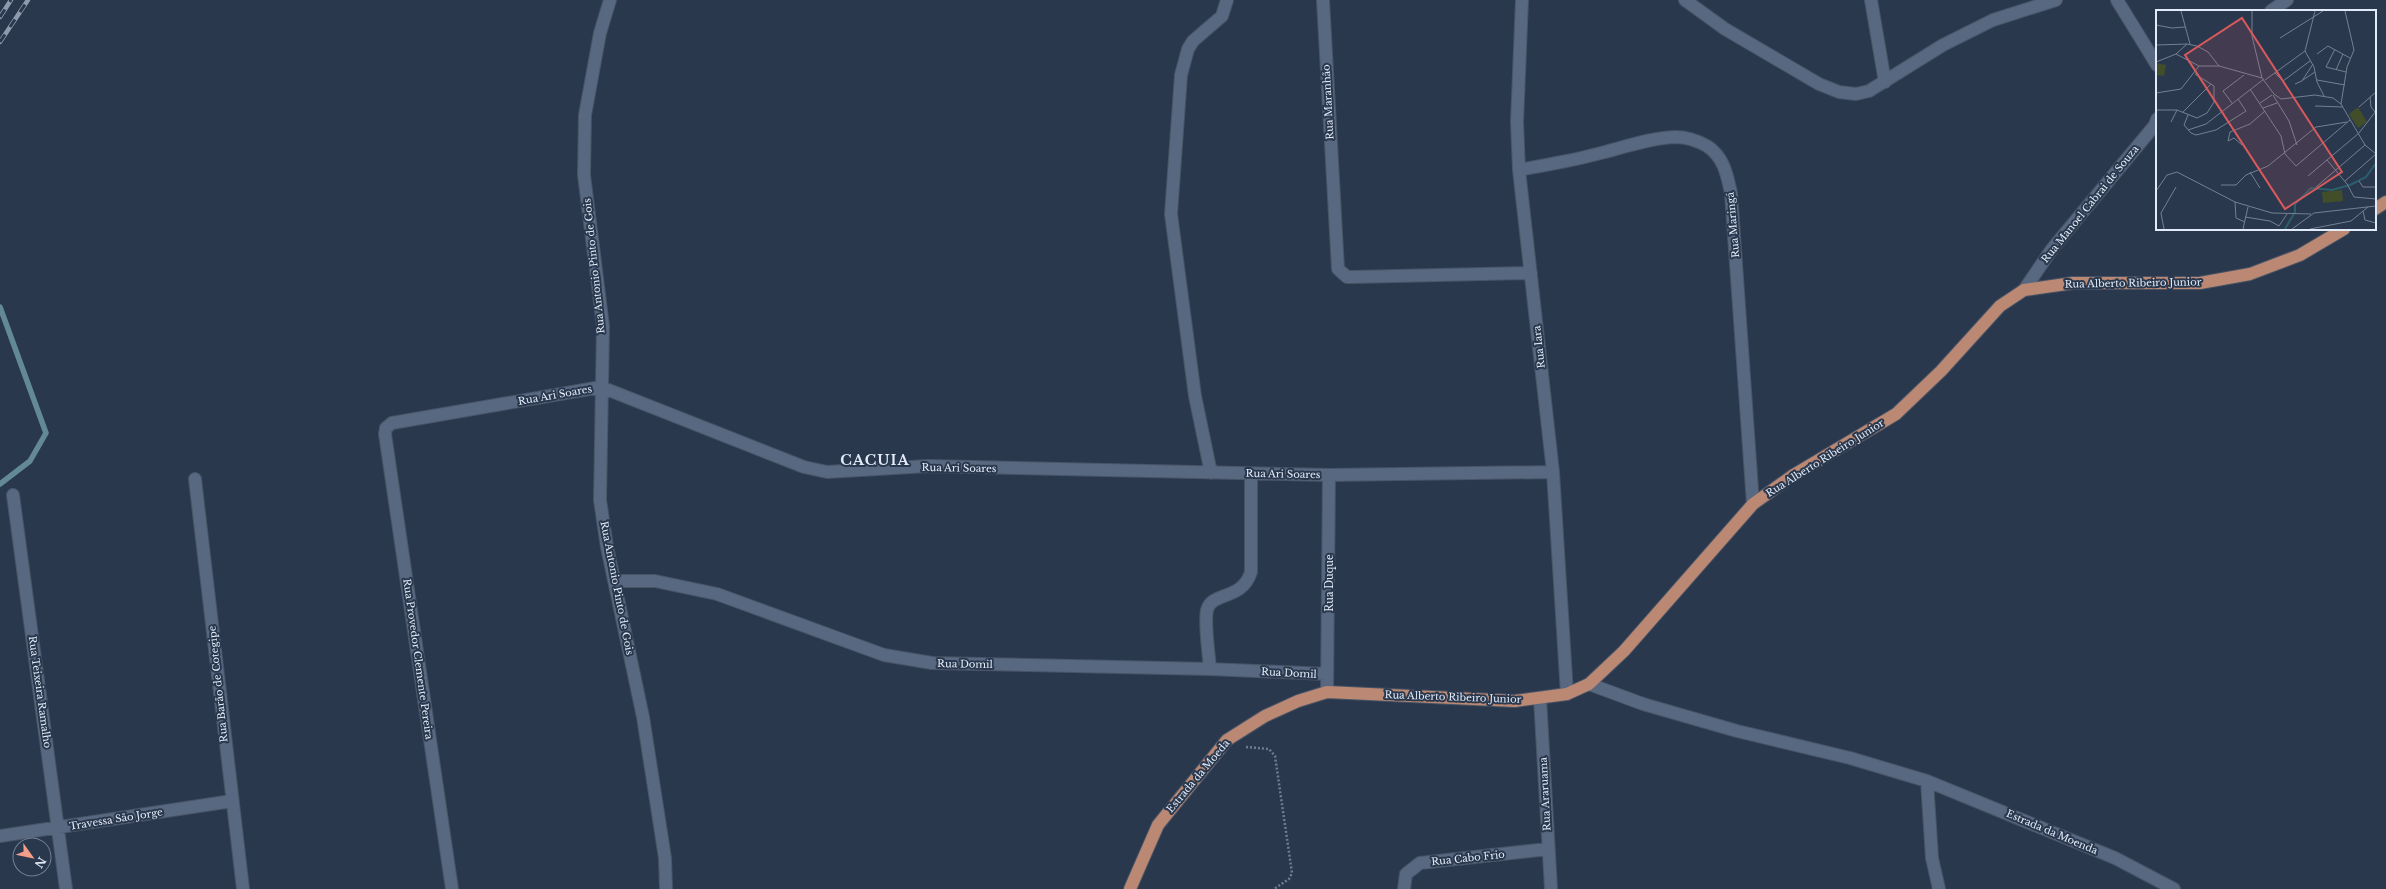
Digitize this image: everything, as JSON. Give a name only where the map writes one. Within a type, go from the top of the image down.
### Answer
[{"type":"main road","points":[[2376,208],[2386,202]]},
{"type":"main road","name":"Rua Alberto Ribeiro Junior","points":[[1327,692],[1515,701],[1567,694],[1589,684],[1624,651],[1753,504],[1792,476],[1896,414],[1941,371],[2000,306],[2024,290],[2073,283],[2200,283],[2250,274],[2300,255],[2342,230]]},
{"type":"main road","name":"Estrada da Moeda","points":[[1130,889],[1158,825],[1227,740],[1265,716],[1298,701],[1327,692]]},
{"type":"street","name":"Rua Antonio Pinto de Gois","points":[[610,0],[600,33],[585,115],[584,175],[603,326],[600,500],[607,547],[644,724],[665,858],[666,889]]},
{"type":"street","points":[[1211,473],[1195,396],[1171,214],[1181,75],[1188,49],[1193,41],[1222,16],[1227,0]]},
{"type":"street","name":"Rua Maranhão","points":[[1323,0],[1333,205],[1338,269],[1347,276],[1353,277],[1531,273]]},
{"type":"street","name":"Rua Iara","points":[[1522,0],[1518,122],[1519,170],[1553,472],[1567,694]]},
{"type":"street","points":[[1685,0],[1725,29],[1818,84],[1838,92],[1856,94],[1869,91],[1943,46],[1993,20],[2056,0]]},
{"type":"street","points":[[1872,0],[1885,82]]},
{"type":"street","points":[[2117,0],[2156,63]]},
{"type":"street","points":[[2272,10],[2287,0]]},
{"type":"street","name":"Rua Manoel Cabrai de Souza","points":[[2024,290],[2052,250],[2156,122]]},
{"type":"street","name":"Rua Maringá","points":[[1519,170],[1578,159],[1649,141],[1676,137],[1695,141],[1707,146],[1717,155],[1726,169],[1732,193],[1753,504]]},
{"type":"street","name":"Rua Ari Soares","points":[[386,428],[392,423],[601,388],[798,464],[827,472],[940,466],[1329,475],[1553,472]]},
{"type":"street","name":"Rua Provedor Clemente Pereira","points":[[386,428],[452,889]]},
{"type":"street","points":[[1210,669],[1207,611],[1214,600],[1243,588],[1248,582],[1251,572],[1251,474]]},
{"type":"street","name":"Rua Duque","points":[[1327,692],[1329,475]]},
{"type":"street","name":"Rua Barão de Cotegipe","points":[[195,479],[243,889]]},
{"type":"street","name":"Rua Teixeira Ramalho","points":[[12,495],[66,889]]},
{"type":"street","name":"Rua Domil","points":[[615,581],[655,581],[717,594],[884,655],[932,663],[1210,669],[1327,674]]},
{"type":"street","name":"Estrada da Moenda","points":[[1589,684],[1643,704],[1737,731],[1850,758],[1927,781],[2115,858],[2174,889]]},
{"type":"street","name":"Rua Araruama","points":[[1540,698],[1551,889]]},
{"type":"street","points":[[1927,781],[1932,858],[1939,889]]},
{"type":"street","name":"Travessa São Jorge","points":[[0,836],[232,801]]},
{"type":"street","name":"Rua Cabo Frio","points":[[1404,889],[1406,874],[1420,863],[1548,850]]},
{"type":"path","points":[[1227,740],[1248,747],[1269,749],[1275,756],[1292,873],[1289,879],[1274,889]]},
{"type":"waterway","points":[[0,307],[46,433],[30,461],[0,484]]},
{"type":"railway","points":[[0,17],[11,0]]},
{"type":"railway","points":[[0,42],[28,0]]},
{"type":"district","name":"CACUIA","points":[[875,460]]}]
